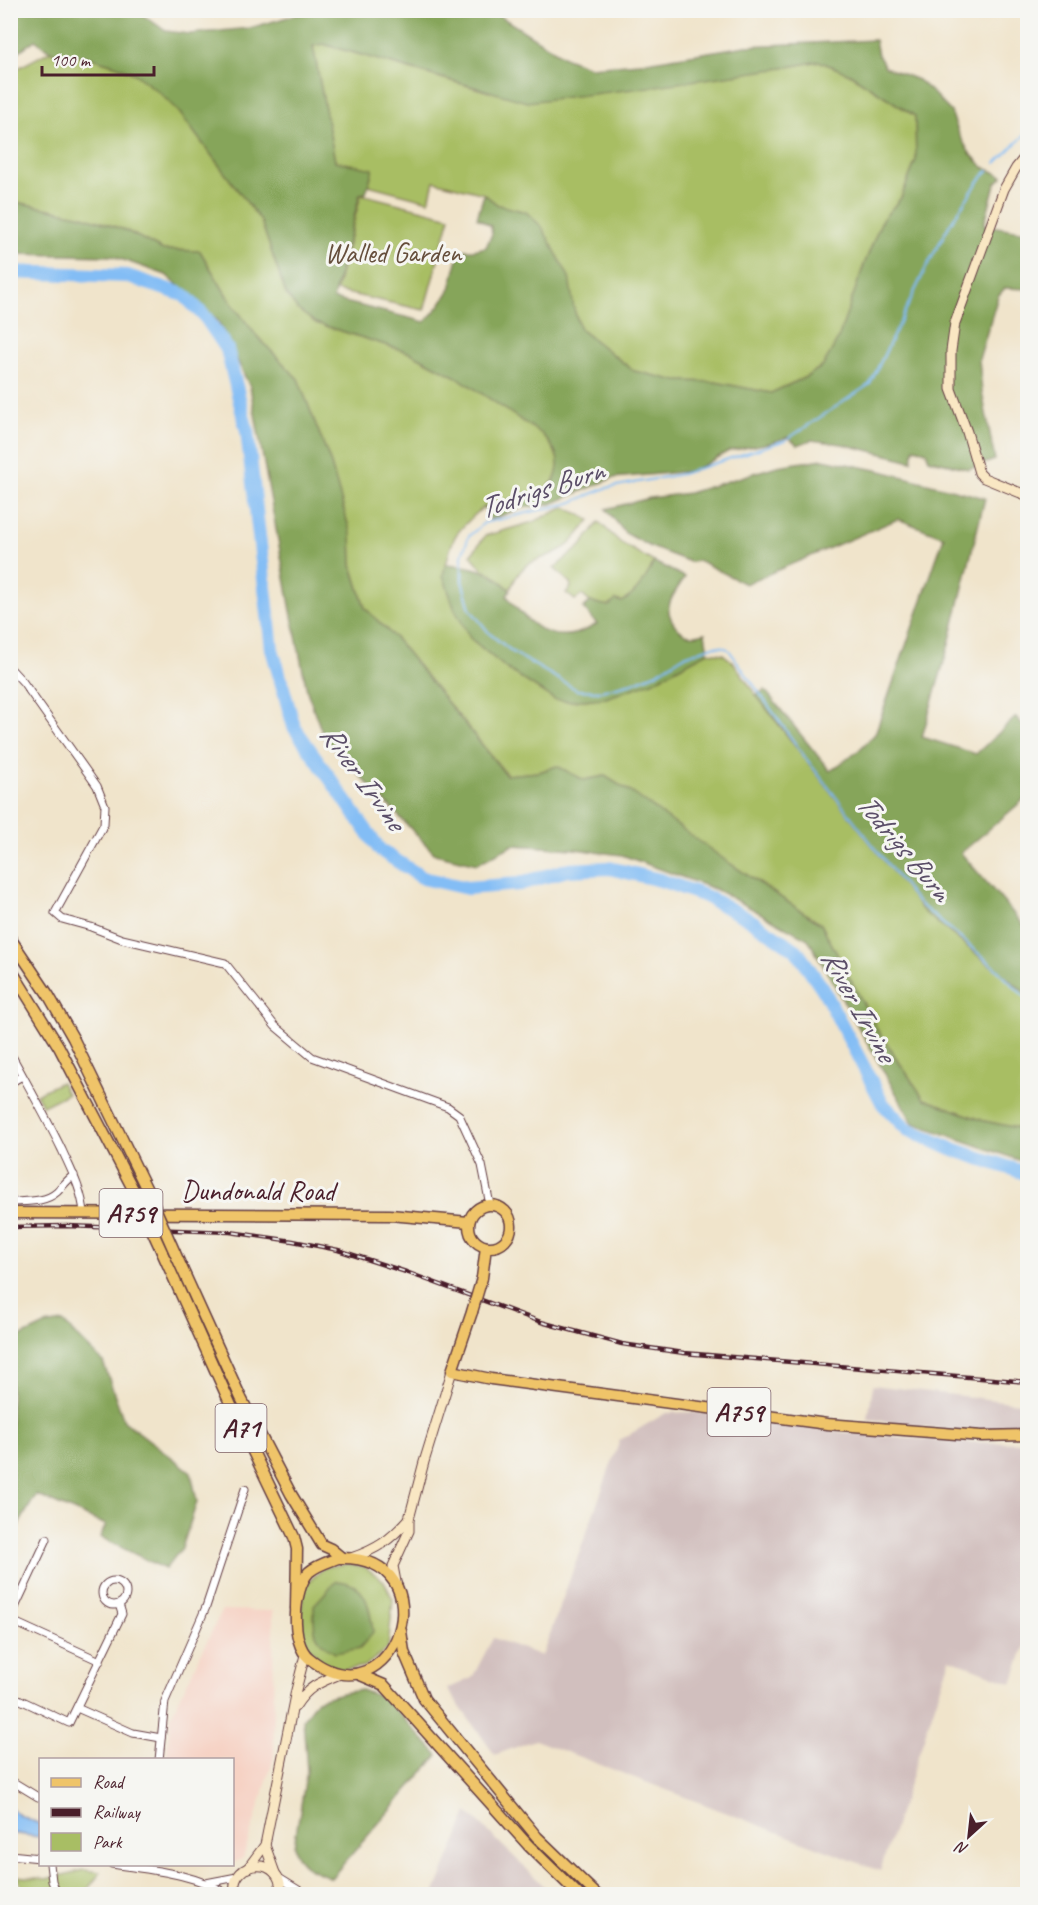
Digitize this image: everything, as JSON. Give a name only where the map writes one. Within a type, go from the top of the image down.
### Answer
[{"type":"main road","points":[[1028,153],[1004,189],[955,323],[951,351],[951,389],[979,473],[984,478],[1028,496]]},
{"type":"main road","name":"A71","points":[[10,938],[49,996],[73,1038],[148,1192],[241,1398],[291,1494],[322,1545],[347,1558]]},
{"type":"main road","name":"A71","points":[[10,968],[59,1047],[134,1191],[234,1412],[292,1531],[297,1550],[297,1638],[305,1655]]},
{"type":"main road","points":[[490,1205],[499,1207],[510,1218],[510,1234],[499,1246],[479,1245],[472,1239],[469,1222],[477,1209],[490,1205]]},
{"type":"main road","name":"Dundonald Road","points":[[10,1213],[390,1215],[469,1222]]},
{"type":"main road","points":[[291,1712],[301,1697],[316,1683],[340,1674],[358,1674],[373,1668],[385,1657],[400,1631],[403,1614],[393,1566],[409,1531],[409,1519],[424,1462],[482,1278],[486,1247]]},
{"type":"main road","name":"A759","points":[[452,1371],[491,1379],[827,1424],[982,1436],[1028,1435]]},
{"type":"main road","points":[[347,1558],[372,1551],[383,1544],[409,1519]]},
{"type":"main road","name":"A71","points":[[296,1608],[301,1587],[308,1573],[322,1563],[347,1558],[364,1560],[385,1572],[399,1593]]},
{"type":"main road","points":[[400,1631],[404,1652],[424,1699],[537,1837],[596,1894]]},
{"type":"main road","points":[[235,1894],[237,1877],[248,1868],[265,1845],[291,1712],[305,1655],[319,1666],[340,1674]]},
{"type":"main road","points":[[358,1674],[384,1685],[528,1845],[578,1894]]},
{"type":"main road","points":[[265,1845],[281,1885],[280,1894]]},
{"type":"main road","points":[[248,1868],[262,1866],[277,1875]]},
{"type":"street","points":[[10,668],[23,682],[97,786],[105,806],[104,824],[55,913],[62,919],[122,939],[225,963],[275,1026],[312,1057],[448,1107],[459,1115],[482,1166],[490,1205]]},
{"type":"street","points":[[13,1058],[74,1175],[83,1201],[84,1213]]},
{"type":"street","points":[[10,1083],[22,1076]]},
{"type":"street","points":[[10,1202],[45,1199],[74,1175]]},
{"type":"street","points":[[159,1758],[165,1701],[206,1607],[246,1489]]},
{"type":"street","points":[[47,1539],[10,1619],[100,1661]]},
{"type":"street","points":[[10,1695],[69,1724],[122,1614],[119,1604]]},
{"type":"street","points":[[77,1708],[134,1733],[161,1738]]},
{"type":"street","points":[[10,1780],[38,1797]]},
{"type":"street","points":[[10,1855],[39,1858]]},
{"type":"street","points":[[50,1866],[52,1881],[57,1894]]},
{"type":"street","points":[[124,1866],[206,1882],[227,1894]]},
{"type":"street","points":[[277,1875],[305,1894]]},
{"type":"street","points":[[206,1882],[237,1877]]},
{"type":"shaded area","points":[[873,1385],[1027,1404],[1027,1428],[959,1431],[868,1419]]},
{"type":"shaded area","points":[[693,1412],[840,1432],[954,1442],[1027,1443],[1027,1640],[1012,1683],[950,1659],[880,1871],[535,1740],[495,1755],[447,1689],[472,1678],[493,1638],[542,1656],[620,1440],[666,1413]]},
{"type":"shaded area","points":[[222,1610],[273,1611],[274,1757],[243,1858],[234,1862],[234,1758],[166,1758],[171,1716]]},
{"type":"shaded area","points":[[468,1812],[538,1880],[552,1894],[434,1894]]},
{"type":"green space","points":[[11,10],[137,11],[166,31],[190,34],[250,28],[309,11],[492,11],[566,58],[590,67],[640,63],[746,46],[875,40],[878,55],[885,67],[918,80],[935,95],[951,112],[969,152],[983,167],[1003,176],[995,184],[984,225],[1027,232],[1027,289],[1005,288],[998,296],[979,359],[982,392],[995,460],[968,469],[929,459],[926,451],[914,448],[912,461],[842,444],[811,440],[798,445],[788,437],[729,451],[693,471],[613,478],[551,504],[521,508],[490,520],[484,507],[530,495],[547,488],[553,482],[558,467],[557,457],[554,449],[542,434],[460,379],[411,353],[316,323],[297,309],[286,294],[261,221],[179,112],[160,93],[135,74],[85,56],[57,54],[35,40],[11,57]],"holes":[[[323,44],[527,102],[642,88],[819,61],[850,74],[915,116],[916,160],[901,198],[882,220],[838,339],[823,366],[806,377],[771,393],[715,382],[677,381],[634,371],[580,329],[569,277],[542,227],[526,212],[498,205],[484,194],[477,218],[491,226],[492,234],[486,247],[460,250],[450,289],[425,322],[333,299],[360,194],[366,193],[373,169],[335,161],[313,46]]]},
{"type":"green space","points":[[323,44],[489,92],[783,68],[819,61],[850,74],[915,116],[916,160],[901,198],[882,221],[838,339],[823,366],[806,377],[771,393],[715,382],[677,381],[634,371],[580,329],[574,309],[526,212],[498,205],[484,194],[434,181],[429,201],[368,185],[373,169],[335,162],[313,46]]},
{"type":"green space","points":[[50,51],[57,54],[85,56],[135,74],[160,93],[179,112],[261,221],[286,294],[297,309],[316,323],[411,353],[460,379],[542,434],[552,446],[558,459],[558,470],[554,481],[537,493],[483,508],[461,529],[452,544],[443,575],[470,638],[507,669],[555,700],[606,698],[708,652],[723,654],[734,663],[756,695],[924,912],[1027,994],[1027,1130],[984,1121],[924,1099],[878,1031],[821,924],[729,863],[634,794],[605,776],[584,780],[557,766],[539,772],[507,775],[397,640],[365,608],[352,565],[351,535],[330,461],[298,379],[255,334],[230,301],[200,251],[163,250],[125,230],[83,216],[11,201],[11,75],[16,69]]},
{"type":"green space","name":"Walled Garden","points":[[361,194],[450,217],[424,310],[336,291]]},
{"type":"green space","points":[[11,201],[83,216],[125,230],[163,250],[200,251],[230,301],[255,334],[298,379],[330,461],[351,535],[352,566],[365,608],[397,640],[506,775],[539,772],[557,766],[584,780],[605,776],[821,924],[878,1031],[924,1099],[984,1121],[1027,1130],[1027,1163],[913,1123],[808,939],[717,890],[622,855],[513,845],[477,864],[435,854],[324,738],[307,691],[250,387],[218,321],[166,275],[112,256],[11,254]]},
{"type":"green space","points":[[823,459],[881,471],[985,498],[948,648],[922,737],[976,754],[1016,717],[1027,729],[1027,797],[961,853],[1027,929],[1027,994],[924,912],[756,695],[765,690],[830,771],[857,752],[875,734],[944,537],[898,519],[745,584],[700,561],[690,562],[651,547],[625,533],[606,509],[650,498],[689,493],[777,466]]},
{"type":"green space","points":[[565,507],[590,520],[568,545],[526,566],[515,579],[510,590],[494,575],[483,570],[471,555],[485,536],[533,522]]},
{"type":"green space","points":[[599,522],[621,543],[654,562],[637,590],[622,602],[616,600],[609,606],[590,602],[582,595],[575,600],[566,593],[571,587],[570,583],[554,568],[580,547]]},
{"type":"green space","points":[[654,562],[685,577],[671,599],[670,615],[682,632],[694,635],[705,633],[708,652],[652,682],[606,698],[571,701],[555,700],[507,669],[470,638],[454,608],[443,575],[446,564],[481,570],[496,578],[510,590],[507,596],[516,608],[536,626],[546,632],[570,635],[597,624],[583,608],[590,602],[609,606],[616,600],[622,602],[627,599],[641,585]]},
{"type":"green space","points":[[61,1082],[67,1094],[43,1106],[36,1094]]},
{"type":"green space","points":[[63,1322],[103,1362],[124,1421],[191,1472],[197,1502],[182,1548],[165,1569],[100,1537],[106,1525],[36,1495],[11,1538],[11,1341],[45,1325]]},
{"type":"green space","points":[[347,1564],[365,1567],[384,1581],[393,1600],[388,1648],[365,1666],[344,1670],[323,1664],[304,1641],[301,1611],[305,1585],[325,1567]]},
{"type":"green space","points":[[336,1581],[354,1586],[365,1597],[373,1632],[360,1648],[335,1653],[318,1638],[314,1621],[314,1605]]},
{"type":"green space","points":[[361,1690],[384,1698],[438,1755],[331,1878],[312,1870],[303,1863],[294,1846],[307,1770],[303,1719],[317,1700]]},
{"type":"green space","points":[[84,1870],[101,1872],[84,1894],[32,1894],[26,1892],[15,1876],[46,1879]]},
{"type":"water","points":[[10,1807],[19,1815],[39,1824],[39,1837],[11,1833]]},
{"type":"waterway","name":"Todrigs Burn","points":[[996,163],[1028,132]]},
{"type":"waterway","name":"Todrigs Burn","points":[[988,171],[950,224],[870,384],[786,440],[682,474],[606,488],[570,503],[484,523],[469,536],[462,555],[462,581],[470,609],[490,634],[514,653],[577,690],[601,691],[632,683],[657,673],[682,657],[713,646],[729,650],[804,756],[916,901],[991,964],[1028,1000]]},
{"type":"waterway","name":"River Irvine","points":[[10,272],[127,276],[184,295],[206,318],[227,349],[247,431],[272,649],[294,727],[380,850],[423,878],[467,888],[519,884],[567,870],[609,868],[660,880],[705,896],[747,918],[796,950],[823,989],[883,1104],[907,1129],[949,1148],[1028,1174]]},
{"type":"railway","points":[[10,1227],[67,1226],[230,1232],[293,1241],[338,1250],[406,1272],[541,1322],[622,1344],[684,1353],[1028,1382]]}]
